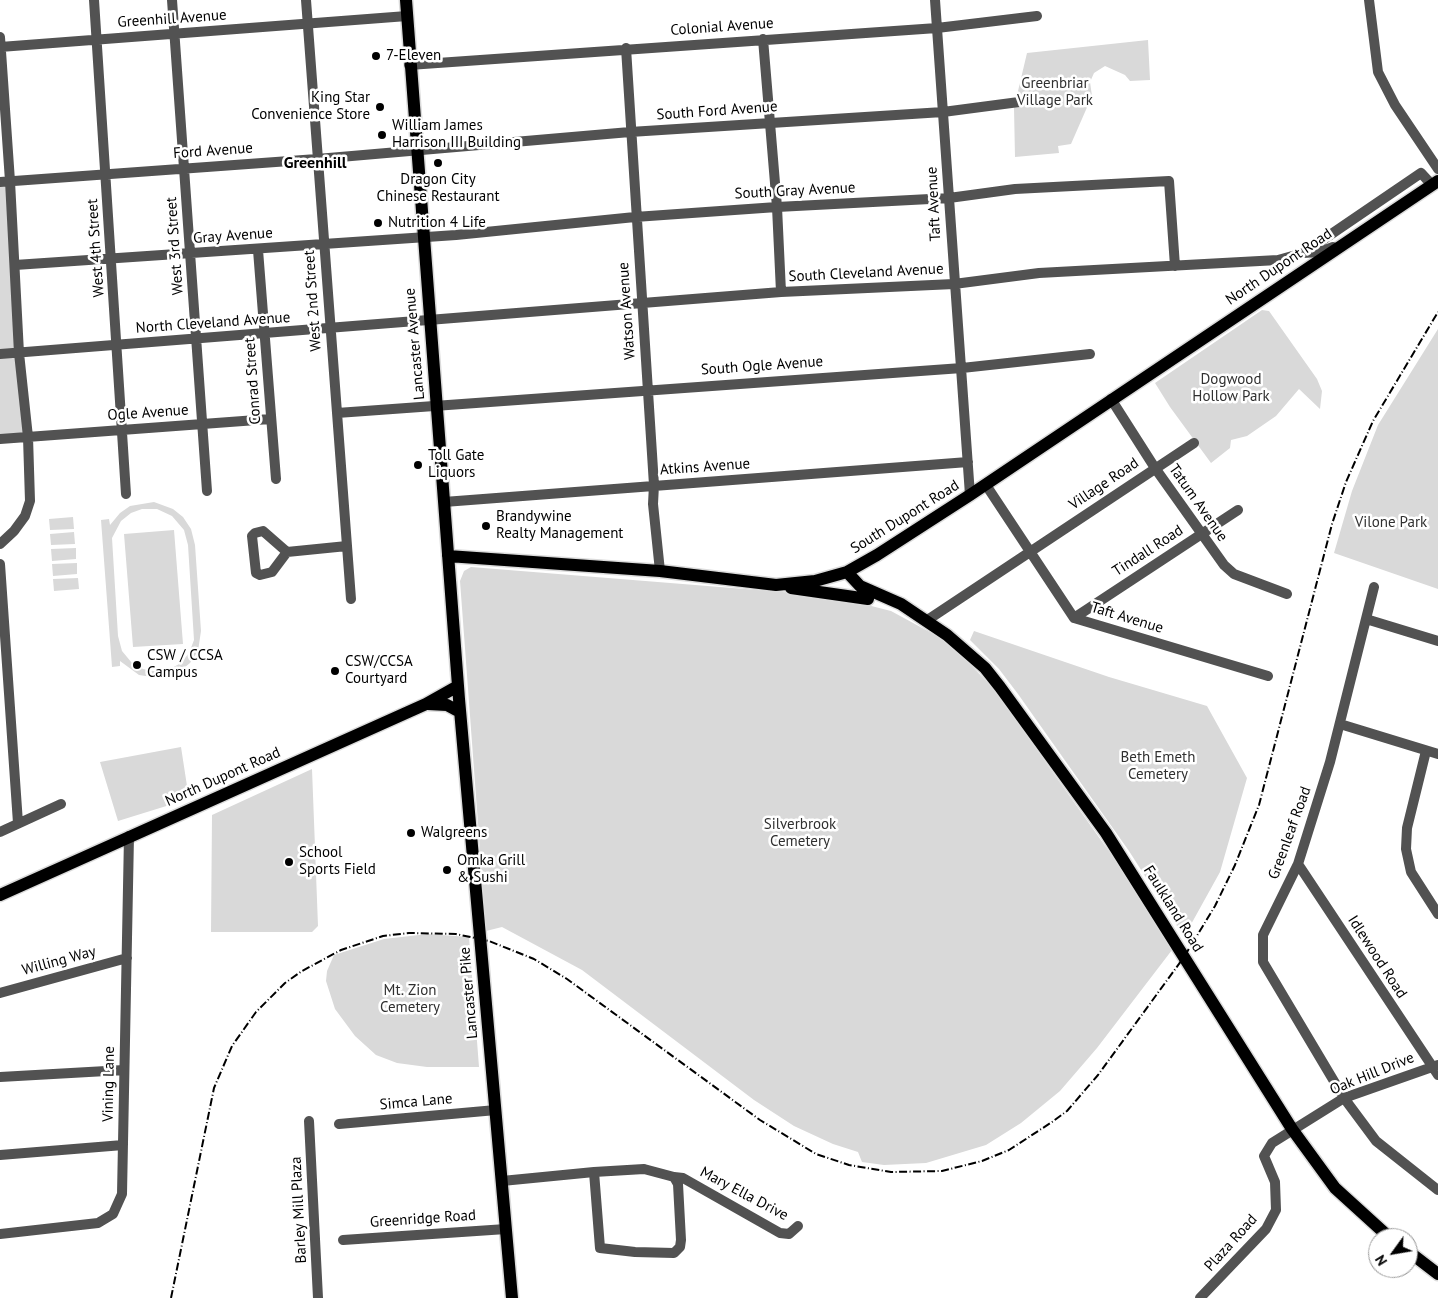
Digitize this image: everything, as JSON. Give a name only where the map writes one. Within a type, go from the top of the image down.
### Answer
[{"type":"main road","name":"Lancaster Avenue","points":[[406,0],[458,686]]},
{"type":"main road","name":"North Dupont Road","points":[[1139,380],[1435,183]]},
{"type":"main road","name":"South Dupont Road","points":[[448,556],[660,571],[776,585],[815,580],[847,572],[877,555],[970,495],[1139,380]]},
{"type":"main road","name":"Faulkland Road","points":[[847,572],[847,586],[860,596],[911,612]]},
{"type":"main road","name":"Faulkland Road","points":[[847,572],[860,586],[901,604],[926,621],[966,650],[985,668],[1014,704],[1106,833],[1292,1129],[1335,1188],[1379,1228]]},
{"type":"main road","points":[[776,585],[868,599]]},
{"type":"main road","name":"North Dupont Road","points":[[0,895],[426,704],[458,686]]},
{"type":"main road","name":"Lancaster Pike","points":[[458,686],[512,1298]]},
{"type":"main road","points":[[426,704],[447,705],[460,712]]},
{"type":"main road","points":[[1418,1259],[1438,1274]]},
{"type":"street","name":"West 4th Street","points":[[94,0],[126,494]]},
{"type":"street","name":"West 3rd Street","points":[[172,0],[207,490]]},
{"type":"street","name":"West 2nd Street","points":[[306,0],[351,599]]},
{"type":"street","name":"Taft Avenue","points":[[935,0],[970,495]]},
{"type":"street","points":[[1369,0],[1378,72],[1395,105],[1438,169]]},
{"type":"street","name":"Greenhill Avenue","points":[[0,43],[175,34],[407,16]]},
{"type":"street","name":"Colonial Avenue","points":[[410,65],[626,48],[937,28],[1036,16]]},
{"type":"street","points":[[763,39],[777,207],[781,292]]},
{"type":"street","points":[[0,43],[5,181],[15,265],[19,353],[28,437],[30,501],[25,516],[14,531],[0,544]]},
{"type":"street","name":"Watson Avenue","points":[[626,48],[635,217],[654,486],[653,504],[660,571]]},
{"type":"street","name":"South Ford Avenue","points":[[417,149],[769,122],[943,112],[1019,102]]},
{"type":"street","name":"Ford Avenue","points":[[5,181],[317,159],[417,149]]},
{"type":"street","name":"South Cleveland Avenue","points":[[1304,253],[1421,173],[1435,183]]},
{"type":"street","name":"South Gray Avenue","points":[[423,237],[635,217],[949,198],[1015,188],[1168,181],[1175,266]]},
{"type":"street","name":"Gray Avenue","points":[[15,265],[258,250],[423,237]]},
{"type":"street","name":"South Cleveland Avenue","points":[[429,322],[781,292],[954,284],[1039,273],[1278,260],[1304,253],[1320,252],[1347,241]]},
{"type":"street","name":"Conrad Street","points":[[258,250],[276,479]]},
{"type":"street","name":"North Cleveland Avenue","points":[[0,354],[429,322]]},
{"type":"street","name":"South Ogle Avenue","points":[[436,407],[648,389],[962,368],[1090,354]]},
{"type":"street","name":"Tatum Avenue","points":[[1112,399],[1155,468],[1201,534],[1230,571],[1287,594]]},
{"type":"street","points":[[337,414],[436,407]]},
{"type":"street","name":"Ogle Avenue","points":[[0,439],[270,419]]},
{"type":"street","name":"Village Road","points":[[926,621],[1194,443]]},
{"type":"street","name":"Atkins Avenue","points":[[444,502],[968,462]]},
{"type":"street","name":"Taft Avenue","points":[[986,484],[1074,618],[1268,676]]},
{"type":"street","name":"Tindall Road","points":[[1074,618],[1238,510]]},
{"type":"street","points":[[287,552],[347,546]]},
{"type":"street","points":[[0,564],[18,823]]},
{"type":"street","name":"Greenleaf Road","points":[[1374,587],[1340,724],[1298,864],[1263,935],[1263,962],[1344,1098],[1376,1141],[1438,1190]]},
{"type":"street","points":[[1366,619],[1438,641]]},
{"type":"street","points":[[1340,724],[1438,754]]},
{"type":"street","points":[[1426,751],[1408,828],[1406,849],[1411,872],[1438,914]]},
{"type":"street","points":[[0,832],[61,804]]},
{"type":"street","name":"Vining Lane","points":[[0,1234],[89,1226],[106,1220],[113,1214],[122,1194],[129,836]]},
{"type":"street","name":"Idlewood Road","points":[[1298,864],[1434,1066],[1438,1076]]},
{"type":"street","name":"Willing Way","points":[[0,993],[127,958]]},
{"type":"street","name":"Oak Hill Drive","points":[[1292,1129],[1344,1098],[1434,1066]]},
{"type":"street","points":[[0,1077],[124,1070]]},
{"type":"street","name":"Simca Lane","points":[[339,1124],[496,1110]]},
{"type":"street","name":"Barley Mill Plaza","points":[[309,1121],[318,1298]]},
{"type":"street","name":"Plaza Road","points":[[1200,1298],[1266,1229],[1276,1210],[1275,1182],[1264,1156],[1272,1142],[1292,1129]]},
{"type":"street","points":[[0,1155],[123,1145]]},
{"type":"street","name":"Mary Ella Drive","points":[[502,1181],[644,1169],[683,1178],[780,1233],[789,1234],[798,1226]]},
{"type":"street","name":"Mary Ella Drive","points":[[594,1172],[600,1248],[636,1252],[674,1253],[680,1247],[682,1240],[678,1184],[674,1177]]},
{"type":"street","name":"Greenridge Road","points":[[343,1240],[506,1228]]},
{"type":"green space","name":"Greenbriar Village Park","points":[[1148,40],[1150,80],[1130,81],[1125,75],[1105,66],[1094,73],[1090,82],[1092,96],[1071,144],[1058,146],[1059,153],[1015,157],[1014,108],[1027,53]]},
{"type":"green space","points":[[10,181],[28,437],[0,439],[0,182]]},
{"type":"green space","name":"Dogwood Hollow Park","points":[[1262,310],[1269,311],[1317,379],[1322,391],[1320,409],[1299,389],[1276,416],[1247,436],[1231,440],[1230,448],[1211,463],[1155,383]]},
{"type":"green space","name":"Vilone Park","points":[[1438,329],[1438,589],[1334,553],[1352,491],[1378,425]]},
{"type":"green space","points":[[154,502],[173,509],[183,517],[191,529],[195,545],[201,631],[198,651],[190,663],[179,672],[159,678],[139,675],[120,661],[120,666],[112,667],[101,520],[109,519],[110,525],[120,513],[130,506]],"holes":[[[142,509],[157,509],[172,516],[184,530],[188,545],[194,640],[189,653],[181,663],[170,669],[158,672],[143,669],[132,663],[122,651],[118,636],[112,538],[121,521],[131,513]]]},
{"type":"green space","points":[[73,517],[74,529],[50,530],[49,519]]},
{"type":"green space","points":[[174,530],[183,644],[133,647],[124,534]]},
{"type":"green space","points":[[74,532],[75,544],[51,545],[50,534]]},
{"type":"green space","points":[[76,548],[76,559],[52,561],[51,549]]},
{"type":"green space","points":[[77,563],[77,574],[53,576],[52,564]]},
{"type":"green space","name":"Silverbrook Cemetery","points":[[471,567],[832,596],[891,611],[937,636],[959,653],[992,687],[1113,857],[1172,950],[1097,1048],[1060,1091],[1021,1123],[986,1145],[926,1163],[884,1165],[862,1162],[858,1152],[833,1144],[794,1126],[754,1100],[582,970],[502,927],[486,931],[460,581],[464,571]]},
{"type":"green space","points":[[78,578],[79,589],[54,591],[53,579]]},
{"type":"green space","name":"Beth Emeth Cemetery","points":[[974,631],[1109,677],[1207,706],[1247,778],[1220,872],[1184,937],[1129,851],[1018,694],[999,669],[970,640]]},
{"type":"green space","points":[[181,747],[189,799],[118,821],[100,762]]},
{"type":"green space","name":"School Sports Field","points":[[312,769],[318,926],[312,932],[211,932],[212,815]]},
{"type":"green space","name":"Mt. Zion Cemetery","points":[[428,934],[469,937],[479,1067],[427,1067],[397,1063],[376,1055],[355,1036],[335,1009],[326,981],[327,971],[334,955],[384,939]]},
{"type":"railway","points":[[171,1298],[214,1088],[232,1046],[256,1012],[285,983],[302,971],[341,950],[383,936],[409,933],[456,934],[489,941],[534,959],[567,979],[760,1120],[816,1154],[849,1165],[891,1172],[942,1171],[982,1161],[1009,1150],[1067,1111],[1098,1075],[1184,957],[1215,906],[1235,865],[1259,805],[1332,524],[1346,482],[1373,421],[1438,312]]},
{"type":"place","name":"7-Eleven","points":[[376,56]]},
{"type":"place","name":"King Star Convenience Store","points":[[380,107]]},
{"type":"place","name":"William James Harrison III Building","points":[[382,135]]},
{"type":"place","name":"Dragon City Chinese Restaurant","points":[[438,163]]},
{"type":"place","name":"Nutrition 4 Life","points":[[378,223]]},
{"type":"place","name":"Toll Gate Liquors","points":[[418,465]]},
{"type":"place","name":"Brandywine Realty Management","points":[[486,526]]},
{"type":"place","name":"CSW / CCSA Campus","points":[[137,665]]},
{"type":"place","name":"CSW/CCSA Courtyard","points":[[335,671]]},
{"type":"place","name":"Walgreens","points":[[411,833]]},
{"type":"place","name":"School Sports Field","points":[[289,862]]},
{"type":"place","name":"Omka Grill & Sushi","points":[[447,870]]},
{"type":"district","name":"Greenhill","points":[[315,163]]}]
